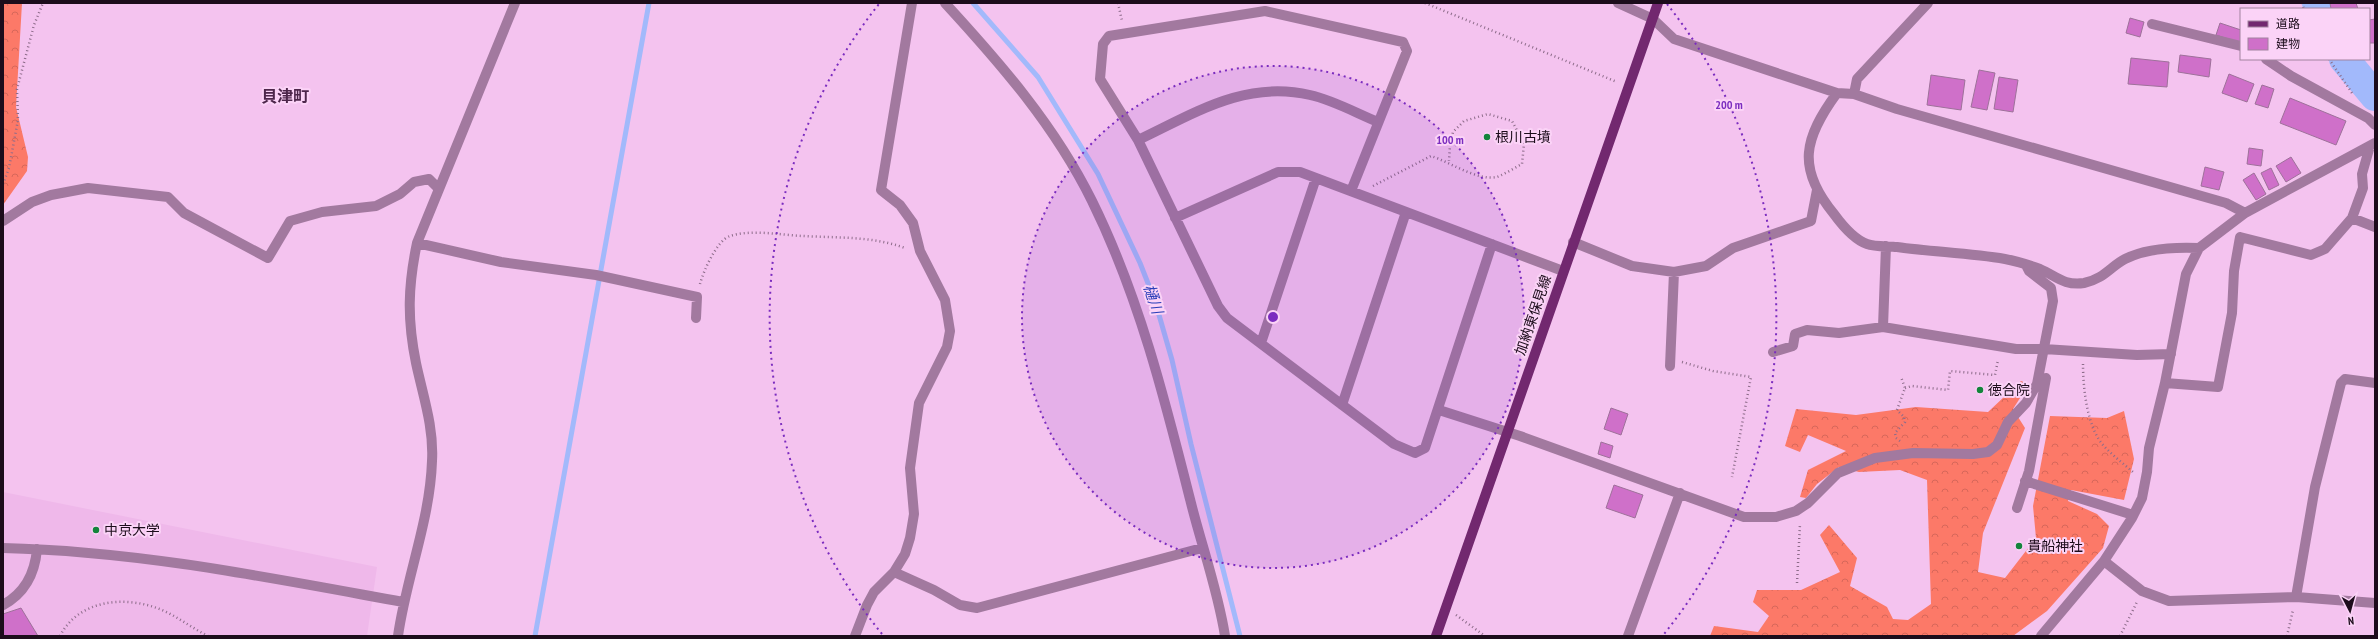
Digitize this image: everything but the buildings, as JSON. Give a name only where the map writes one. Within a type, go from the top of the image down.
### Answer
[{"type":"main road","name":"加納東保見線","points":[[1436,636],[1658,3]]},
{"type":"street","points":[[398,636],[403,602],[425,516],[432,462],[431,428],[416,363],[409,305],[409,287],[417,243],[514,3]]},
{"type":"street","points":[[855,636],[867,605],[874,592],[894,572],[905,554],[910,538],[914,514],[910,468],[919,403],[947,347],[950,331],[945,300],[920,251],[919,238],[908,214],[882,190],[912,3]]},
{"type":"street","points":[[945,3],[1018,85],[1058,144],[1092,200],[1119,264],[1143,328],[1175,441],[1225,636]]},
{"type":"street","points":[[1618,3],[1653,19],[1674,39],[1837,92],[1854,94],[1912,113],[2226,203],[2245,213]]},
{"type":"street","points":[[1854,94],[1857,79],[1928,3]]},
{"type":"street","points":[[1355,192],[1378,122],[1407,51],[1403,42],[1265,11],[1109,36],[1103,44],[1100,79],[1138,140],[1218,306],[1227,318],[1394,444],[1415,452],[1425,448],[1439,410],[1492,244]]},
{"type":"street","points":[[2152,24],[2240,46]]},
{"type":"street","points":[[2267,60],[2291,76],[2368,118],[2375,125]]},
{"type":"street","points":[[1138,140],[1212,106],[1244,94],[1268,90],[1288,91],[1312,96],[1378,122]]},
{"type":"street","points":[[1837,92],[1819,117],[1809,144],[1810,171],[1816,190],[1846,230],[1867,244],[2006,259],[2040,270],[2063,283],[2084,283],[2108,274],[2125,259],[2142,253],[2165,248],[2200,248]]},
{"type":"street","points":[[2042,636],[2104,561],[2142,498],[2149,448],[2165,383],[2186,274],[2200,248],[2245,213],[2372,144]]},
{"type":"street","points":[[2165,383],[2218,388],[2232,313],[2234,271],[2240,237],[2311,255],[2325,249],[2352,218],[2363,188],[2362,174],[2372,144]]},
{"type":"street","points":[[1175,218],[1278,172],[1300,172],[1563,271]]},
{"type":"street","points":[[1261,344],[1316,178]]},
{"type":"street","points":[[3,221],[32,202],[51,195],[88,188],[168,197],[184,213],[268,258],[290,221],[322,212],[376,206],[400,194],[414,182],[430,179],[439,189]]},
{"type":"street","points":[[1574,242],[1632,266],[1674,272],[1706,266],[1733,248],[1811,221],[1816,190]]},
{"type":"street","points":[[1342,405],[1406,212]]},
{"type":"street","points":[[2352,218],[2375,226]]},
{"type":"street","points":[[417,243],[501,262],[596,276],[697,296],[696,318]]},
{"type":"street","points":[[1883,326],[1886,246]]},
{"type":"street","points":[[2017,508],[2026,481],[2047,378],[2044,349],[2053,301],[2051,288],[2029,271],[2026,265]]},
{"type":"street","points":[[1670,366],[1674,272]]},
{"type":"street","points":[[1772,352],[1793,346],[1795,334],[1801,332],[1839,333],[1883,326],[2016,349],[2044,349],[2083,353],[2171,354]]},
{"type":"street","points":[[1439,410],[1680,493],[1744,517],[1776,517],[1799,510],[1838,473],[1875,458],[1907,453],[1972,454],[1988,452],[1997,445],[2008,422],[2026,403],[2037,384],[2047,378]]},
{"type":"street","points":[[2296,597],[2315,487],[2341,383],[2345,379],[2375,383]]},
{"type":"street","points":[[2026,481],[2133,515]]},
{"type":"street","points":[[1628,636],[1680,493]]},
{"type":"street","points":[[3,548],[37,549],[193,565],[403,602]]},
{"type":"street","points":[[894,572],[934,590],[960,605],[977,608],[1202,548]]},
{"type":"street","points":[[3,605],[23,590],[35,566],[37,549]]},
{"type":"street","points":[[2104,561],[2142,591],[2169,601],[2296,597],[2375,603]]},
{"type":"path","points":[[3,184],[9,168],[18,120],[17,89],[34,25],[43,3]]},
{"type":"path","points":[[1118,3],[1124,34]]},
{"type":"path","points":[[1425,3],[1629,87]]},
{"type":"path","points":[[2330,60],[2355,98]]},
{"type":"path","points":[[1355,192],[1431,156],[1449,161],[1471,174],[1496,177],[1522,164],[1524,144],[1512,121],[1488,114],[1464,121],[1453,132],[1449,161]]},
{"type":"path","points":[[697,296],[709,262],[720,244],[729,236],[771,234],[871,239],[920,251]]},
{"type":"path","points":[[1905,388],[1912,386],[1948,390],[1950,371],[1995,375],[2001,347]]},
{"type":"path","points":[[2083,353],[2083,379],[2086,401],[2097,436],[2104,446],[2145,483]]},
{"type":"path","points":[[1670,354],[1679,361],[1689,364],[1751,377],[1732,477]]},
{"type":"path","points":[[1901,377],[1905,388],[1897,410],[1904,417],[1905,422],[1895,434],[1896,438],[1904,444],[1907,453]]},
{"type":"path","points":[[1797,583],[1799,510]]},
{"type":"path","points":[[2120,636],[2142,591]]},
{"type":"path","points":[[2287,636],[2296,597]]},
{"type":"path","points":[[60,636],[66,624],[78,614],[101,604],[115,601],[148,605],[163,610],[208,636]]},
{"type":"path","points":[[1446,609],[1485,636]]},
{"type":"shaded area","name":"中京大学","points":[[3,492],[377,567],[367,636],[3,636]]},
{"type":"green space","points":[[3,3],[22,3],[16,107],[28,157],[27,171],[3,205]]},
{"type":"green space","points":[[2021,381],[2029,384],[2013,409],[2025,428],[1983,533],[1978,572],[2005,578],[2036,538],[2033,506],[2050,416],[2107,418],[2124,411],[2134,459],[2124,500],[2071,490],[2068,501],[2097,514],[2109,526],[2103,548],[2047,611],[2013,636],[1710,636],[1714,626],[1758,632],[1769,616],[1753,602],[1757,590],[1801,590],[1840,572],[1820,535],[1829,525],[1857,558],[1850,586],[1887,607],[1893,619],[1908,620],[1931,604],[1927,480],[1900,470],[1859,472],[1839,467],[1817,484],[1806,498],[1800,497],[1808,470],[1846,451],[1808,435],[1800,452],[1785,446],[1796,409],[1856,415],[1916,407],[1988,412]]},
{"type":"waterway","points":[[535,636],[649,3]]},
{"type":"waterway","name":"樋川","points":[[973,3],[1038,77],[1098,174],[1140,263],[1155,301],[1172,360],[1191,444],[1240,636]]},
{"type":"waterway","points":[[2317,3],[2319,8]]},
{"type":"waterway","points":[[2345,60],[2375,96]]},
{"type":"place","name":"根川古墳","points":[[1487,137]]},
{"type":"place","name":"徳合院","points":[[1980,390]]},
{"type":"place","name":"中京大学","points":[[96,530]]},
{"type":"place","name":"貴船神社","points":[[2019,546]]},
{"type":"district","name":"貝津町","points":[[285,96]]}]
